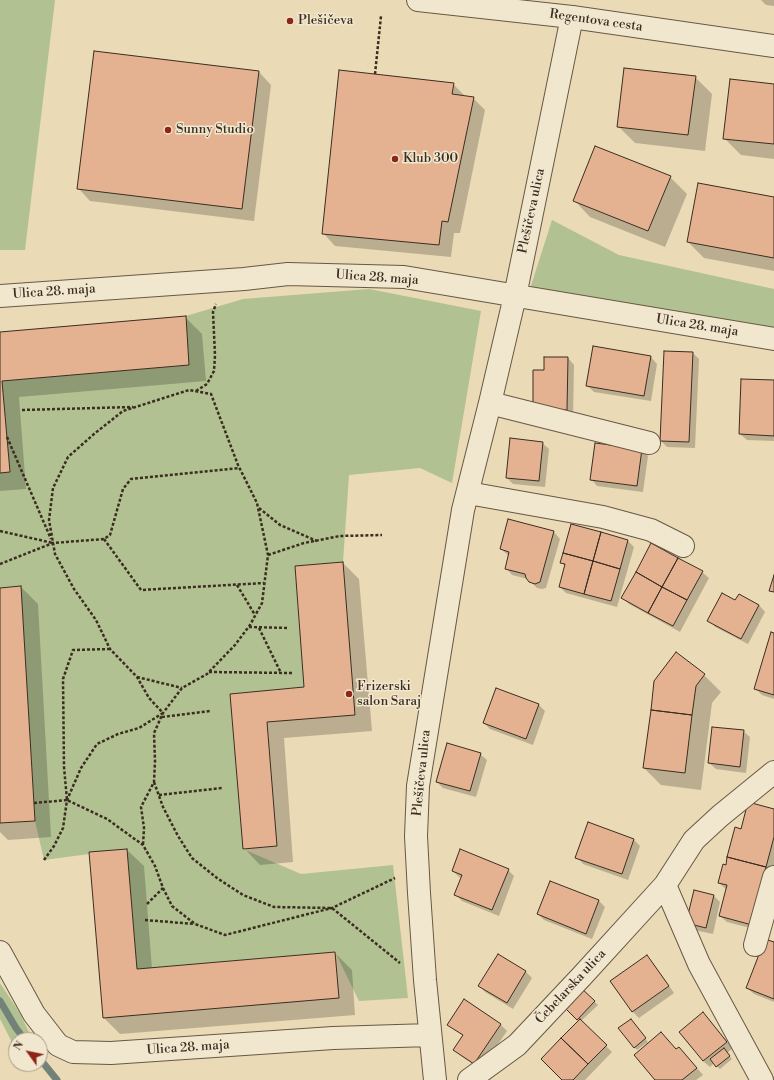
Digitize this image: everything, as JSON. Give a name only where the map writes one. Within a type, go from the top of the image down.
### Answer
[{"type":"street","name":"Regentova cesta","points":[[418,0],[573,9],[774,46]]},
{"type":"street","name":"Plešičeva ulica","points":[[435,1080],[425,980],[416,836],[418,786],[463,510],[490,403],[514,296],[573,9]]},
{"type":"street","name":"Ulica 28. maja","points":[[0,296],[244,279],[288,274],[404,277],[774,339]]},
{"type":"street","points":[[490,403],[648,443]]},
{"type":"street","points":[[468,493],[603,517],[651,530],[683,546]]},
{"type":"street","name":"Čebelarska ulica","points":[[469,1080],[517,1045],[582,976],[664,884],[694,840],[720,816],[774,772]]},
{"type":"street","points":[[755,945],[774,877]]},
{"type":"street","points":[[664,884],[699,964],[762,1080]]},
{"type":"street","name":"Ulica 28. maja","points":[[0,952],[34,1014],[58,1045],[74,1052],[111,1053],[333,1038],[430,1035]]},
{"type":"path","points":[[375,74],[381,16]]},
{"type":"path","points":[[196,391],[207,384],[214,371],[215,355],[213,312],[218,300]]},
{"type":"path","points":[[143,845],[144,828],[141,807],[154,782],[154,733],[163,715],[182,688],[209,672],[235,645],[249,627],[262,604],[268,555],[258,503],[239,468],[211,394],[189,390],[123,411],[68,457],[53,488],[49,520],[55,554],[74,589],[96,620],[110,649],[137,677],[149,698],[163,715]]},
{"type":"path","points":[[22,410],[136,407]]},
{"type":"path","points":[[7,437],[53,543]]},
{"type":"path","points":[[0,531],[53,543],[104,540],[110,535],[123,489],[131,479],[239,468]]},
{"type":"path","points":[[259,508],[280,525],[317,541]]},
{"type":"path","points":[[268,555],[340,536],[382,535]]},
{"type":"path","points":[[104,540],[141,590],[264,583]]},
{"type":"path","points":[[0,564],[53,543]]},
{"type":"path","points":[[237,585],[256,615]]},
{"type":"path","points":[[249,627],[289,628]]},
{"type":"path","points":[[259,628],[281,673]]},
{"type":"path","points":[[44,860],[54,846],[63,828],[67,800],[64,767],[63,679],[73,650],[110,649]]},
{"type":"path","points":[[209,672],[292,673]]},
{"type":"path","points":[[137,677],[182,688]]},
{"type":"path","points":[[67,800],[81,768],[97,744],[118,734],[139,728],[163,715],[210,711]]},
{"type":"path","points":[[154,782],[178,836],[192,858],[217,878],[243,895],[274,907],[332,908],[401,964]]},
{"type":"path","points":[[159,794],[222,788]]},
{"type":"path","points":[[34,803],[67,800],[107,819],[143,845],[155,866],[163,888],[172,906],[195,924]]},
{"type":"path","points":[[146,920],[195,924],[225,935],[332,908],[399,876]]},
{"type":"path","points":[[147,904],[163,888]]},
{"type":"green space","points":[[0,0],[55,0],[25,250],[0,250]]},
{"type":"green space","points":[[552,220],[619,255],[774,289],[774,333],[529,292]]},
{"type":"green space","points":[[369,289],[481,311],[452,483],[420,468],[349,475],[343,562],[295,566],[304,687],[230,694],[243,849],[301,874],[393,865],[408,998],[359,1001],[335,952],[137,969],[127,849],[44,860],[35,821],[21,587],[0,588],[0,473],[10,472],[2,381],[189,365],[186,316],[243,299]]},
{"type":"green space","points":[[0,983],[19,1012],[29,1032],[8,1032],[8,1034],[0,1019]]},
{"type":"building","name":"Sunny Studio","points":[[94,51],[259,71],[242,209],[77,189]]},
{"type":"building","points":[[624,68],[696,76],[688,135],[617,127]]},
{"type":"building","name":"Klub 300","points":[[339,70],[454,83],[452,94],[474,97],[448,222],[442,221],[439,245],[322,234]]},
{"type":"building","points":[[730,79],[774,84],[774,144],[723,139]]},
{"type":"building","points":[[595,146],[671,176],[648,231],[573,201]]},
{"type":"building","points":[[698,183],[774,197],[774,258],[687,242]]},
{"type":"building","points":[[186,316],[189,365],[2,381],[10,472],[0,473],[0,332]]},
{"type":"building","points":[[593,346],[651,356],[644,396],[586,386]]},
{"type":"building","points":[[664,351],[693,352],[689,442],[660,441]]},
{"type":"building","points":[[544,357],[568,357],[567,410],[533,409],[533,370],[544,370]]},
{"type":"building","points":[[741,379],[774,380],[774,436],[739,434]]},
{"type":"building","points":[[510,438],[543,442],[539,481],[506,478]]},
{"type":"building","points":[[595,443],[642,449],[637,486],[590,480]]},
{"type":"building","points":[[508,519],[554,531],[540,582],[535,584],[529,582],[525,574],[505,569],[509,552],[500,549]]},
{"type":"building","points":[[571,524],[601,532],[593,561],[563,553]]},
{"type":"building","points":[[601,532],[628,540],[620,569],[593,561]]},
{"type":"building","points":[[651,543],[678,558],[662,587],[636,572]]},
{"type":"building","points":[[563,553],[593,561],[584,594],[559,587],[565,564],[560,563]]},
{"type":"building","points":[[678,558],[703,571],[687,600],[662,587]]},
{"type":"building","points":[[593,561],[620,569],[611,601],[584,594]]},
{"type":"building","points":[[343,562],[355,715],[267,722],[277,846],[243,849],[230,694],[304,687],[295,566]]},
{"type":"building","points":[[636,572],[662,587],[648,613],[621,598]]},
{"type":"building","points":[[774,575],[774,592],[769,591]]},
{"type":"building","points":[[21,586],[35,821],[0,823],[0,588]]},
{"type":"building","points":[[662,587],[687,600],[673,626],[648,613]]},
{"type":"building","points":[[722,593],[735,600],[739,594],[759,605],[741,639],[707,621]]},
{"type":"building","points":[[771,632],[774,633],[774,695],[754,689]]},
{"type":"building","points":[[676,652],[705,674],[696,686],[692,715],[651,710],[654,681]]},
{"type":"building","points":[[496,688],[539,704],[526,739],[483,723]]},
{"type":"building","points":[[651,710],[692,715],[685,773],[643,768]]},
{"type":"building","points":[[712,727],[744,730],[740,767],[708,763]]},
{"type":"building","points":[[447,743],[481,753],[470,791],[436,782]]},
{"type":"building","points":[[748,802],[774,809],[774,837],[766,867],[727,857],[735,827],[741,829]]},
{"type":"building","points":[[588,822],[634,839],[622,874],[575,858]]},
{"type":"building","points":[[127,849],[137,969],[335,952],[339,998],[103,1018],[89,852]]},
{"type":"building","points":[[460,849],[509,869],[492,910],[454,895],[462,875],[452,871]]},
{"type":"building","points":[[727,857],[766,867],[752,925],[719,916],[727,885],[718,883],[723,864],[726,865]]},
{"type":"building","points":[[550,881],[599,900],[586,934],[537,914]]},
{"type":"building","points":[[694,890],[714,895],[706,928],[686,923]]},
{"type":"building","points":[[765,939],[774,942],[774,999],[746,988]]},
{"type":"building","points":[[498,954],[526,971],[507,1003],[478,986]]},
{"type":"building","points":[[647,955],[669,986],[632,1012],[610,981]]},
{"type":"building","points":[[581,988],[595,1001],[577,1020],[563,1006]]},
{"type":"building","points":[[464,999],[501,1024],[474,1064],[453,1050],[463,1035],[447,1025]]},
{"type":"building","points":[[703,1012],[727,1042],[703,1061],[679,1032]]},
{"type":"building","points":[[580,1019],[607,1045],[588,1064],[561,1038]]},
{"type":"building","points":[[631,1019],[646,1038],[634,1048],[618,1028]]},
{"type":"building","points":[[661,1032],[676,1049],[679,1047],[697,1068],[682,1080],[655,1080],[634,1055]]},
{"type":"building","points":[[561,1038],[588,1064],[573,1080],[562,1080],[541,1059]]},
{"type":"building","points":[[724,1048],[730,1056],[716,1067],[710,1059]]},
{"type":"waterway","points":[[0,1001],[19,1032]]},
{"type":"waterway","points":[[48,1069],[57,1080]]},
{"type":"place","name":"Plešičeva","points":[[290,21]]},
{"type":"place","name":"Sunny Studio","points":[[168,130]]},
{"type":"place","name":"Klub 300","points":[[395,159]]},
{"type":"place","name":"Frizerski salon Saraj","points":[[349,694]]}]
